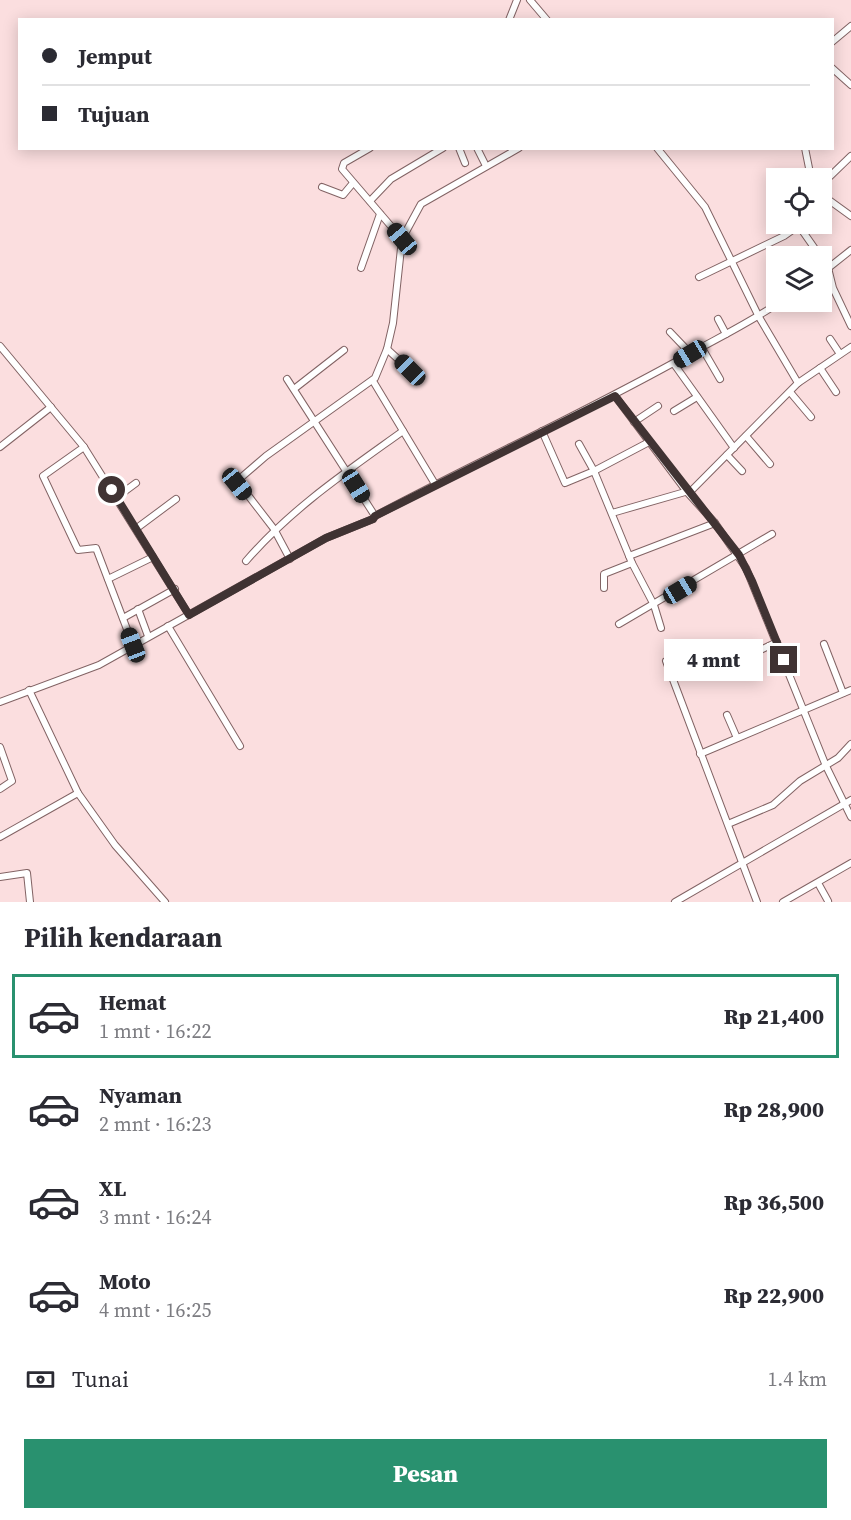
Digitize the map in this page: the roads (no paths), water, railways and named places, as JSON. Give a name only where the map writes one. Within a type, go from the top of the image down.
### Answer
[{"type":"street","points":[[510,18],[517,0]]},
{"type":"street","points":[[530,0],[545,18]]},
{"type":"street","points":[[834,40],[851,26]]},
{"type":"street","points":[[834,70],[851,85]]},
{"type":"street","points":[[367,150],[343,166],[343,172],[402,239]]},
{"type":"street","points":[[370,201],[391,179],[440,150]]},
{"type":"street","points":[[460,150],[465,163]]},
{"type":"street","points":[[478,150],[486,166]]},
{"type":"street","points":[[290,559],[274,529],[237,481],[312,422],[373,381],[387,349],[393,323],[402,239],[421,204],[515,150]]},
{"type":"street","points":[[659,150],[705,207],[759,316],[798,383]]},
{"type":"street","points":[[805,150],[809,168]]},
{"type":"street","points":[[832,174],[851,156]]},
{"type":"street","points":[[322,187],[343,195],[353,183]]},
{"type":"street","points":[[832,202],[851,216]]},
{"type":"street","points":[[361,268],[380,214]]},
{"type":"street","points":[[699,277],[782,234]]},
{"type":"street","points":[[832,265],[851,250]]},
{"type":"street","points":[[832,284],[851,326]]},
{"type":"street","points":[[844,311],[851,308]]},
{"type":"street","points":[[0,702],[99,665],[326,538],[373,519],[435,484],[615,396],[766,311]]},
{"type":"street","points":[[718,319],[726,334]]},
{"type":"street","points":[[670,332],[690,354]]},
{"type":"street","points":[[830,339],[840,354]]},
{"type":"street","points":[[0,346],[84,447],[137,528],[189,615]]},
{"type":"street","points":[[612,513],[687,492],[798,383],[851,347]]},
{"type":"street","points":[[702,348],[720,380]]},
{"type":"street","points":[[387,349],[410,370]]},
{"type":"street","points":[[294,389],[344,350]]},
{"type":"street","points":[[674,364],[734,448]]},
{"type":"street","points":[[820,368],[837,392]]},
{"type":"street","points":[[287,379],[312,422],[375,516]]},
{"type":"street","points":[[373,381],[435,484]]},
{"type":"street","points":[[790,392],[811,417]]},
{"type":"street","points":[[615,396],[687,492],[715,523],[739,555],[777,642],[826,766],[848,802],[851,817]]},
{"type":"street","points":[[674,411],[697,397]]},
{"type":"street","points":[[633,422],[658,406]]},
{"type":"street","points":[[0,447],[51,407]]},
{"type":"street","points":[[246,561],[274,529],[403,431]]},
{"type":"street","points":[[542,431],[564,482],[594,471],[649,442]]},
{"type":"street","points":[[746,436],[770,464]]},
{"type":"street","points":[[579,444],[594,471],[632,563],[654,605],[661,628]]},
{"type":"street","points":[[84,447],[43,476],[78,550],[95,546],[133,645]]},
{"type":"street","points":[[727,455],[742,471]]},
{"type":"street","points":[[117,497],[136,483]]},
{"type":"street","points":[[137,528],[176,499]]},
{"type":"street","points":[[629,556],[715,523]]},
{"type":"street","points":[[620,624],[772,534]]},
{"type":"street","points":[[108,579],[153,557]]},
{"type":"street","points":[[604,588],[604,574],[632,563]]},
{"type":"street","points":[[123,618],[175,589]]},
{"type":"street","points":[[138,609],[148,636]]},
{"type":"street","points":[[168,626],[240,746]]},
{"type":"street","points":[[721,669],[777,642]]},
{"type":"street","points":[[824,644],[843,693]]},
{"type":"street","points":[[666,661],[757,902]]},
{"type":"street","points":[[29,690],[78,793],[115,845],[165,902]]},
{"type":"street","points":[[700,754],[851,690]]},
{"type":"street","points":[[727,715],[737,738]]},
{"type":"street","points":[[728,824],[773,805],[800,781],[826,766],[851,744]]},
{"type":"street","points":[[0,747],[12,781],[0,789]]},
{"type":"street","points":[[0,837],[78,793]]},
{"type":"street","points":[[675,902],[848,802]]},
{"type":"street","points":[[783,902],[851,864]]},
{"type":"street","points":[[0,877],[27,874],[30,902]]},
{"type":"street","points":[[818,883],[828,902]]}]
